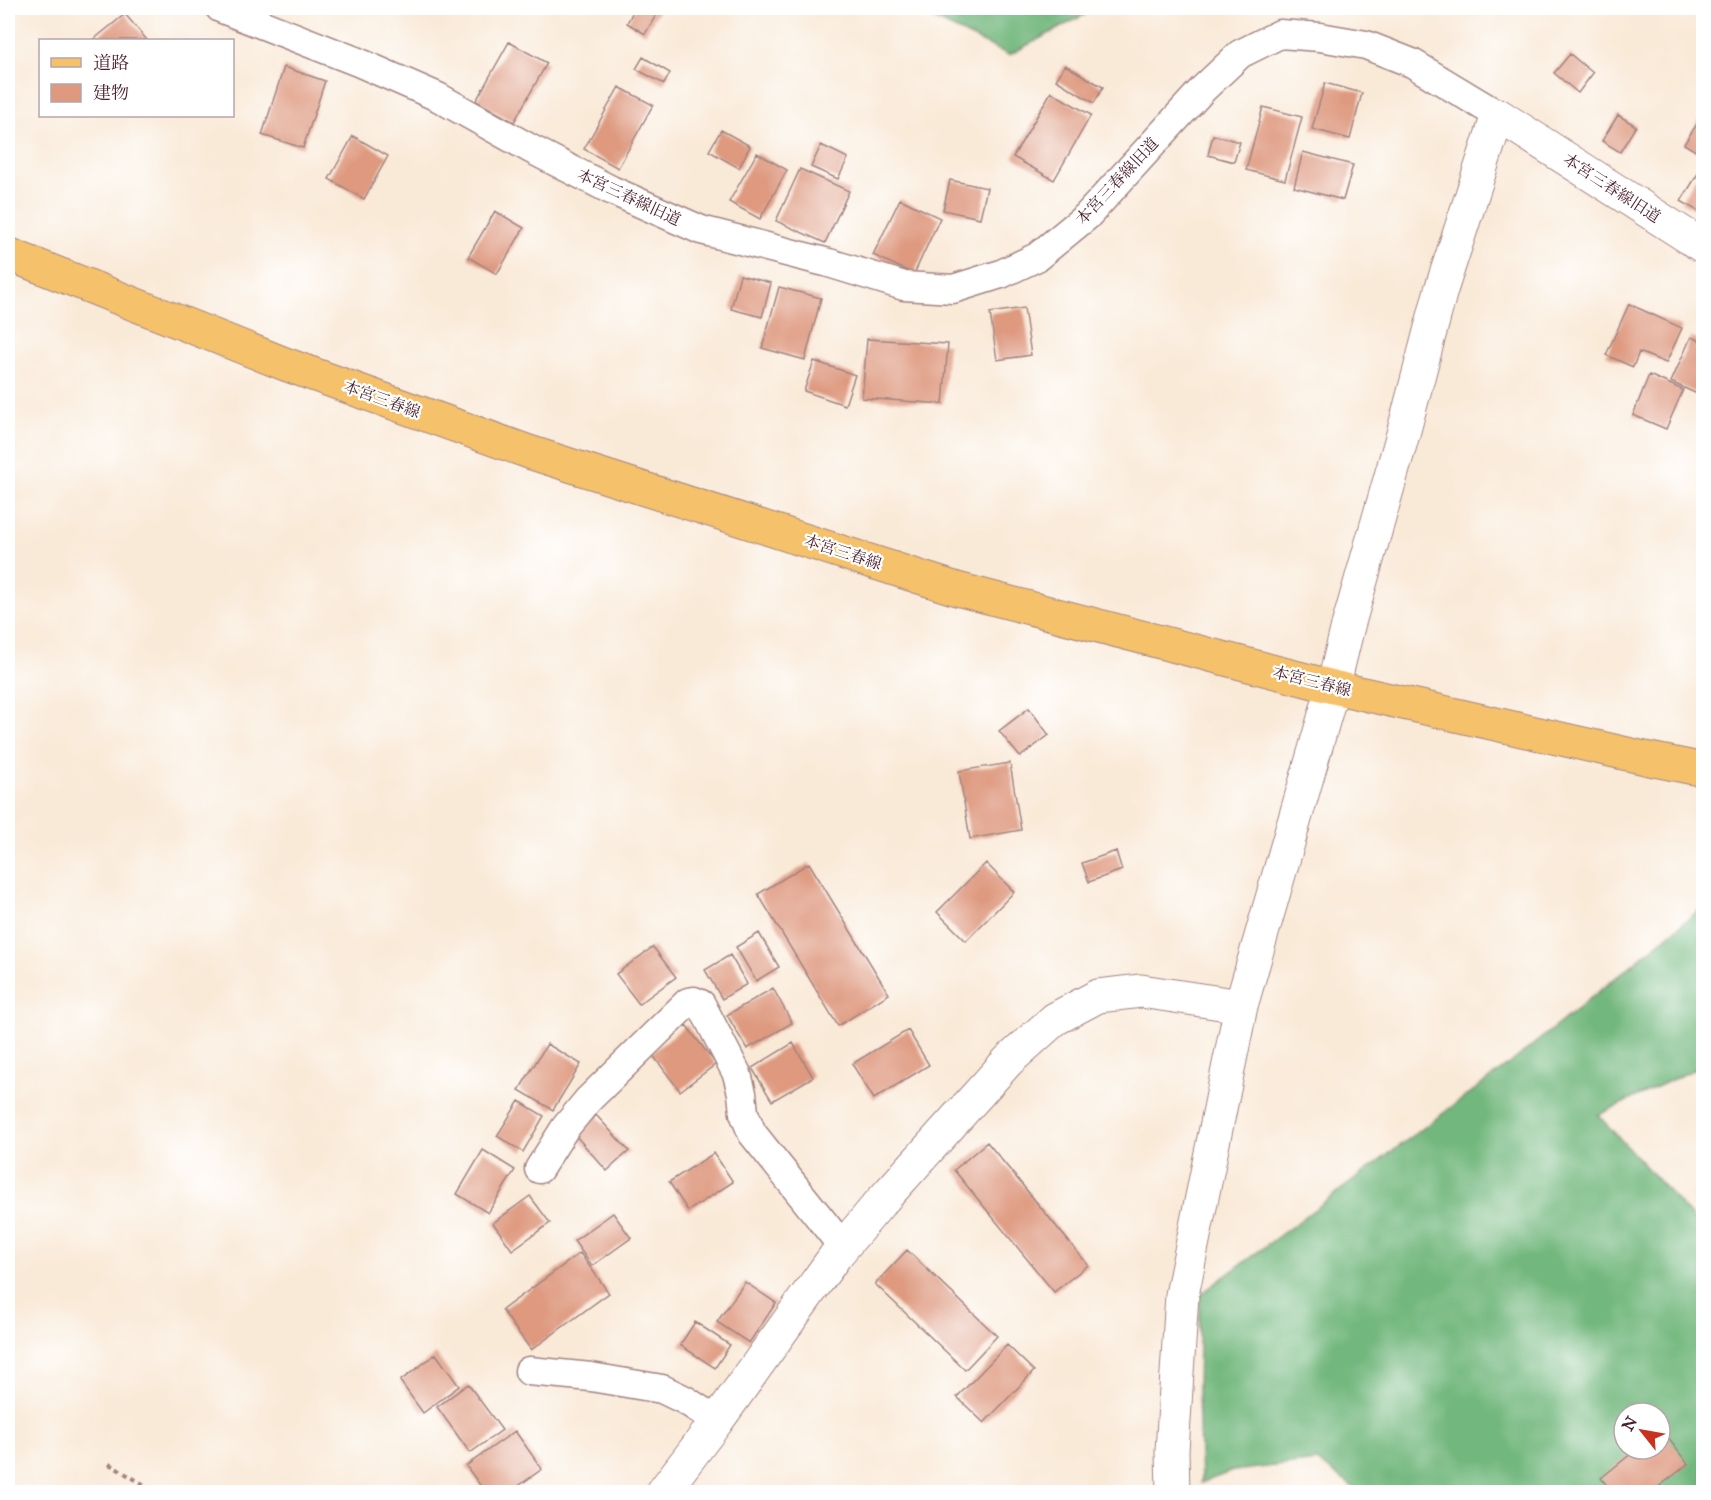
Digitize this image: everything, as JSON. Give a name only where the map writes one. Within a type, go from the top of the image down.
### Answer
[{"type":"main road","name":"本宮三春線","points":[[8,254],[285,364],[529,452],[957,589],[1333,687],[1704,770]]},
{"type":"street","name":"本宮三春線旧道","points":[[220,8],[358,62],[438,97],[611,190],[701,230],[904,285],[952,289],[1001,274],[1037,257],[1087,216],[1203,89],[1240,54],[1280,34],[1320,37],[1366,45],[1412,63],[1498,115],[1704,247]]},
{"type":"street","points":[[1173,1492],[1172,1451],[1182,1295],[1241,1006],[1333,687],[1441,290],[1498,115]]},
{"type":"street","points":[[663,1492],[843,1247],[879,1203],[1001,1070],[1055,1019],[1098,996],[1141,991],[1241,1006]]},
{"type":"street","points":[[539,1169],[565,1128],[588,1100],[688,1002],[694,1000],[701,1004],[737,1074],[744,1113],[752,1133],[843,1247]]},
{"type":"street","points":[[529,1371],[591,1377],[662,1389],[685,1400],[717,1421]]},
{"type":"path","points":[[109,1464],[154,1492]]},
{"type":"green space","points":[[911,8],[1097,8],[1009,55]]},
{"type":"green space","points":[[1703,907],[1703,1065],[1598,1115],[1703,1229],[1703,1492],[1360,1492],[1317,1461],[1233,1471],[1201,1483],[1198,1391],[1200,1295],[1513,1061]]},
{"type":"building","points":[[635,8],[660,8],[645,34],[627,23]]},
{"type":"building","points":[[125,14],[146,39],[94,39]]},
{"type":"building","points":[[509,42],[547,63],[514,122],[476,101]]},
{"type":"building","points":[[1570,54],[1593,73],[1578,93],[1554,73]]},
{"type":"building","points":[[643,57],[670,73],[664,84],[636,69]]},
{"type":"building","points":[[1065,65],[1103,87],[1094,103],[1056,80]]},
{"type":"building","points":[[284,67],[325,81],[303,148],[262,135]]},
{"type":"building","points":[[1325,83],[1362,93],[1350,139],[1312,129]]},
{"type":"building","points":[[619,87],[653,105],[618,168],[584,149]]},
{"type":"building","points":[[1051,92],[1091,115],[1054,180],[1013,157]]},
{"type":"building","points":[[1263,107],[1302,117],[1285,180],[1246,170]]},
{"type":"building","points":[[1704,113],[1704,156],[1684,144]]},
{"type":"building","points":[[1618,115],[1636,126],[1620,152],[1602,141]]},
{"type":"building","points":[[721,130],[750,146],[739,168],[709,151]]},
{"type":"building","points":[[1213,135],[1240,142],[1234,162],[1208,155]]},
{"type":"building","points":[[353,136],[388,156],[364,199],[329,179]]},
{"type":"building","points":[[821,145],[848,158],[838,179],[811,167]]},
{"type":"building","points":[[1303,152],[1353,165],[1343,200],[1294,187]]},
{"type":"building","points":[[757,153],[787,170],[760,219],[729,202]]},
{"type":"building","points":[[1704,164],[1704,215],[1681,201]]},
{"type":"building","points":[[800,169],[849,191],[825,243],[776,221]]},
{"type":"building","points":[[950,180],[987,188],[980,218],[943,210]]},
{"type":"building","points":[[900,199],[940,218],[914,274],[873,255]]},
{"type":"building","points":[[495,211],[524,228],[497,274],[468,257]]},
{"type":"building","points":[[740,275],[771,283],[762,317],[731,309]]},
{"type":"building","points":[[779,287],[821,298],[805,360],[762,348]]},
{"type":"building","points":[[1629,304],[1682,328],[1666,363],[1639,352],[1633,367],[1606,355]]},
{"type":"building","points":[[1024,308],[1031,355],[997,360],[990,313]]},
{"type":"building","points":[[1691,337],[1704,342],[1704,397],[1671,382]]},
{"type":"building","points":[[867,339],[948,344],[943,404],[862,398]]},
{"type":"building","points":[[814,361],[855,375],[845,405],[804,391]]},
{"type":"building","points":[[1649,375],[1683,390],[1666,429],[1633,415]]},
{"type":"building","points":[[1029,708],[1049,735],[1020,757],[999,731]]},
{"type":"building","points":[[1010,763],[1021,830],[970,839],[959,771]]},
{"type":"building","points":[[1116,851],[1122,870],[1089,882],[1082,863]]},
{"type":"building","points":[[809,863],[889,994],[838,1026],[758,894]]},
{"type":"building","points":[[986,863],[1014,892],[966,941],[937,912]]},
{"type":"building","points":[[759,933],[779,967],[756,981],[736,947]]},
{"type":"building","points":[[653,947],[676,977],[639,1004],[616,974]]},
{"type":"building","points":[[730,955],[747,984],[722,999],[705,970]]},
{"type":"building","points":[[773,988],[792,1023],[747,1049],[727,1015]]},
{"type":"building","points":[[686,1025],[716,1064],[680,1091],[651,1053]]},
{"type":"building","points":[[908,1030],[929,1065],[874,1099],[852,1064]]},
{"type":"building","points":[[793,1043],[813,1077],[772,1101],[752,1068]]},
{"type":"building","points":[[547,1044],[581,1064],[553,1110],[519,1090]]},
{"type":"building","points":[[519,1101],[544,1116],[523,1152],[497,1136]]},
{"type":"building","points":[[596,1115],[629,1151],[607,1171],[575,1135]]},
{"type":"building","points":[[987,1142],[1088,1265],[1054,1292],[954,1170]]},
{"type":"building","points":[[483,1150],[515,1170],[488,1213],[457,1194]]},
{"type":"building","points":[[714,1153],[733,1182],[688,1211],[669,1182]]},
{"type":"building","points":[[530,1196],[550,1223],[512,1250],[493,1223]]},
{"type":"building","points":[[613,1213],[631,1238],[592,1266],[574,1241]]},
{"type":"building","points":[[907,1250],[997,1336],[965,1370],[875,1284]]},
{"type":"building","points":[[580,1253],[609,1293],[531,1350],[502,1310]]},
{"type":"building","points":[[745,1282],[776,1303],[749,1343],[717,1322]]},
{"type":"building","points":[[695,1322],[730,1345],[715,1368],[680,1345]]},
{"type":"building","points":[[1007,1345],[1034,1371],[984,1423],[957,1397]]},
{"type":"building","points":[[436,1354],[459,1386],[423,1413],[400,1381]]},
{"type":"building","points":[[468,1384],[502,1430],[470,1453],[437,1407]]},
{"type":"building","points":[[515,1431],[542,1469],[510,1492],[485,1492],[466,1466]]},
{"type":"building","points":[[1672,1443],[1688,1464],[1652,1492],[1612,1492],[1601,1478],[1622,1461],[1672,1461]]}]
